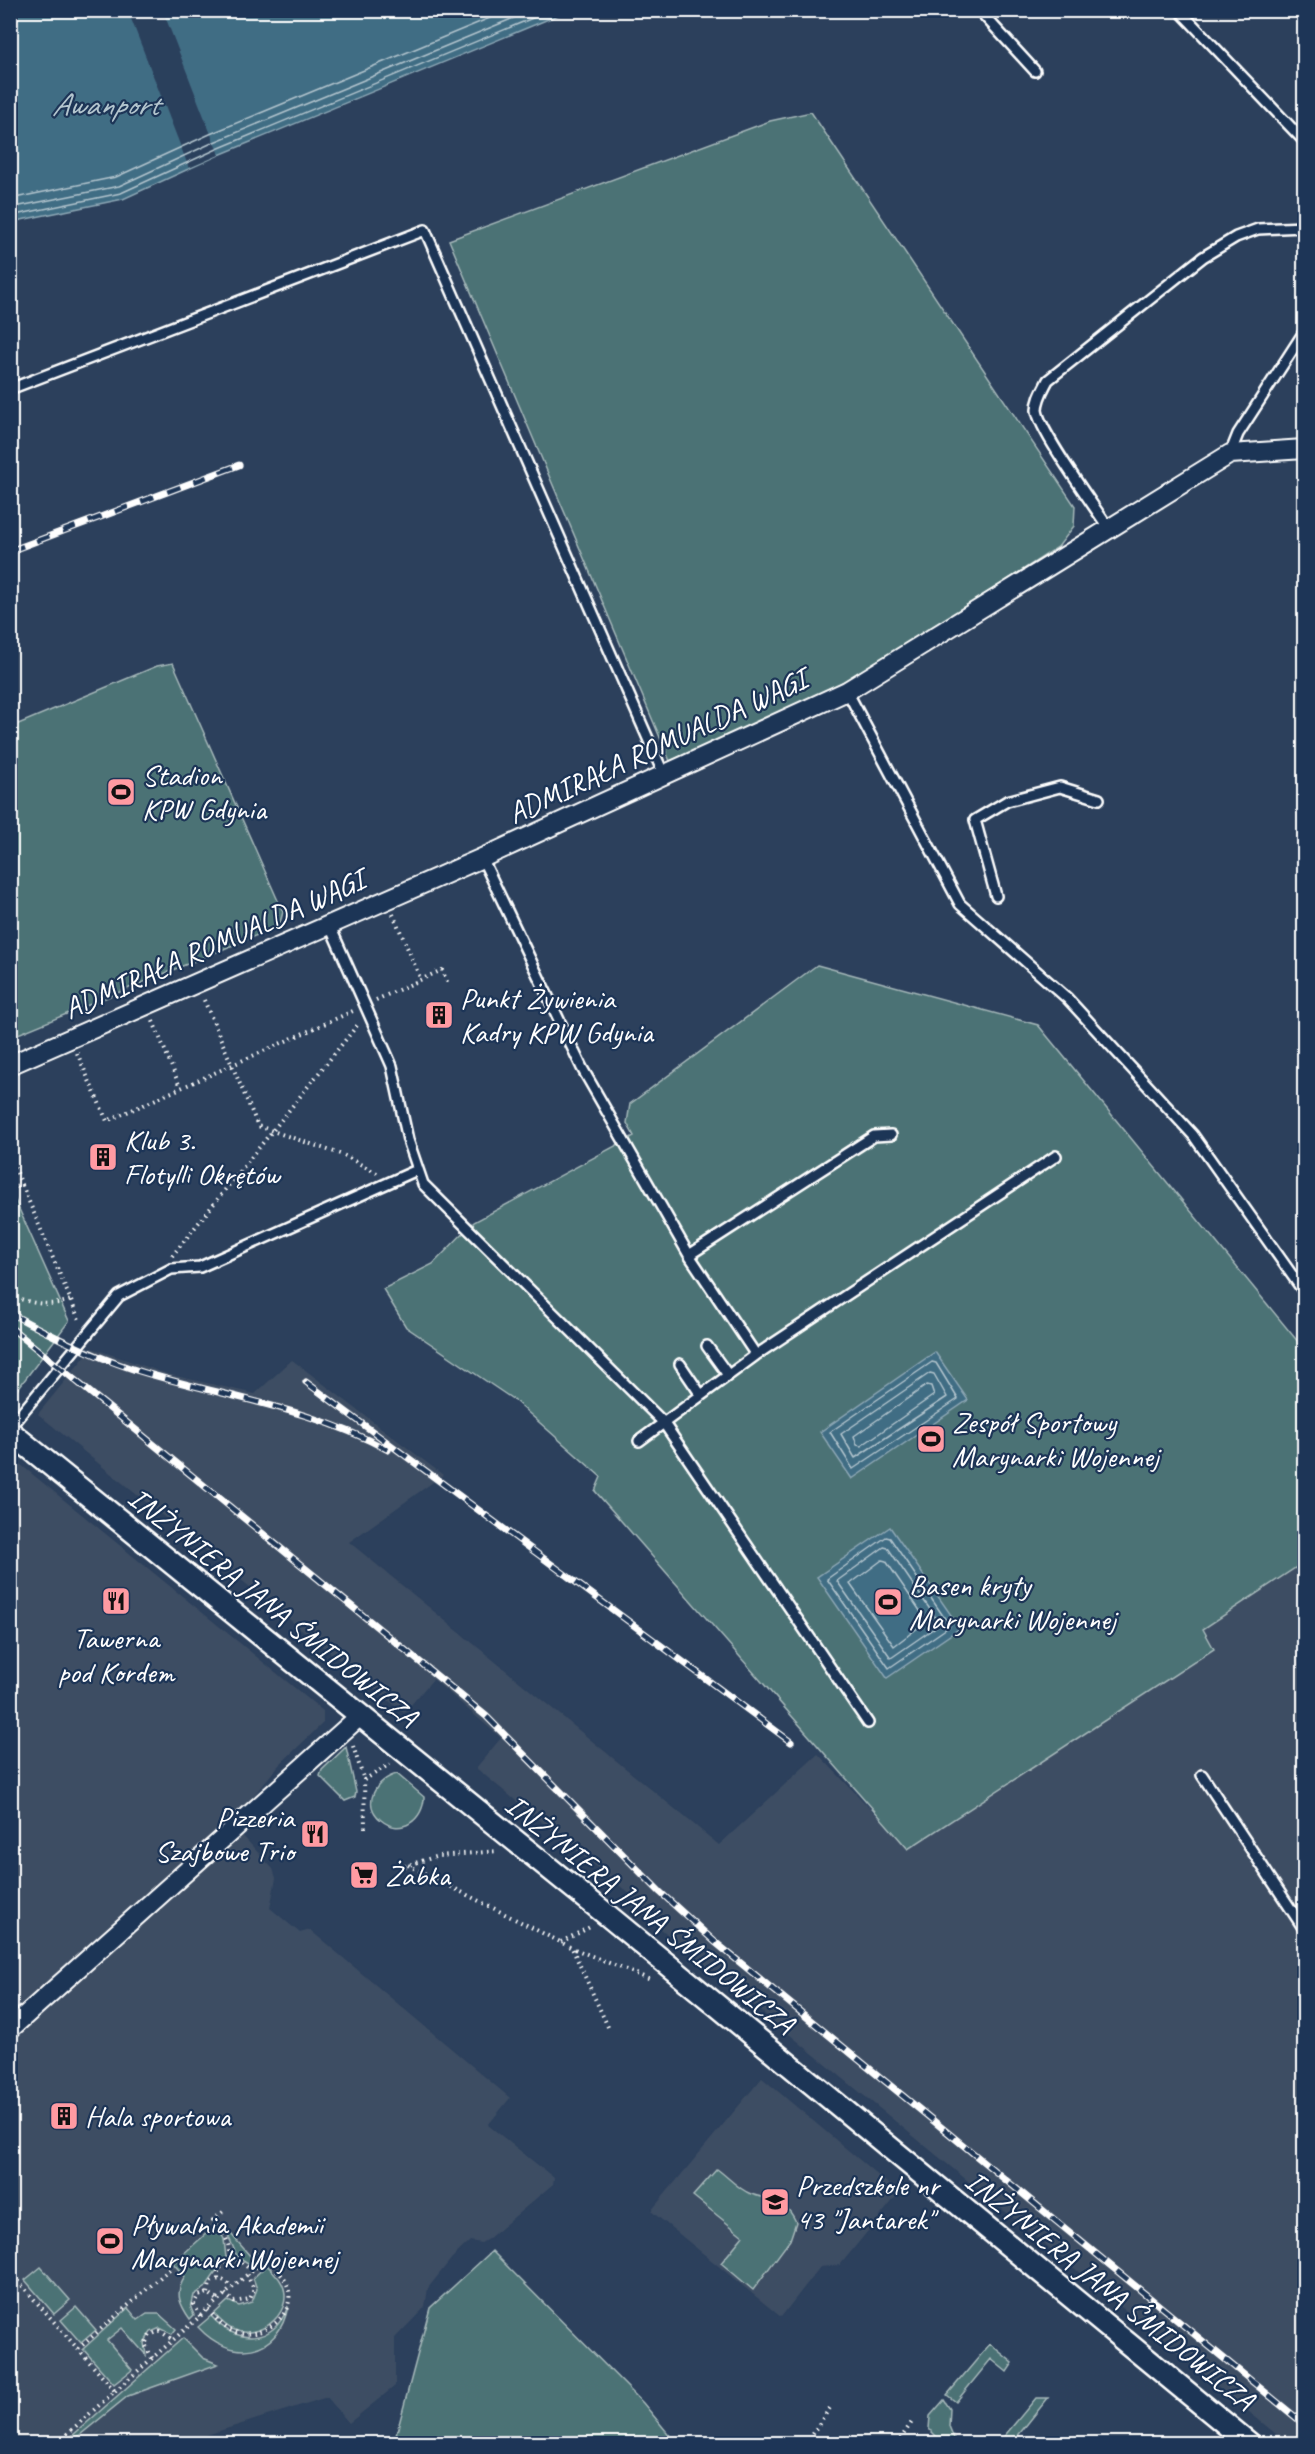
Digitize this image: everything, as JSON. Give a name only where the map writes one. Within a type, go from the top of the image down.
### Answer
[{"type":"street","name":"ADMIRAŁA ROMUALDA WAGI","points":[[10,1065],[482,858],[847,691],[1230,454],[1305,449]]},
{"type":"street","name":"INŻYNIERA JANA ŚMIDOWICZA","points":[[10,1432],[353,1722],[1250,2444]]},
{"type":"street","points":[[10,2030],[353,1722]]},
{"type":"lane","points":[[979,10],[1035,71]]},
{"type":"lane","points":[[1179,10],[1305,141]]},
{"type":"lane","points":[[1109,529],[1051,441],[1037,412],[1039,397],[1048,380],[1203,257],[1236,237],[1258,229],[1305,227]]},
{"type":"lane","points":[[10,388],[425,230],[664,775]]},
{"type":"lane","points":[[1230,454],[1238,434],[1305,332]]},
{"type":"lane","points":[[847,691],[960,904],[1067,998],[1193,1135],[1305,1292]]},
{"type":"lane","points":[[996,896],[975,820],[1007,801],[1060,787],[1099,799]]},
{"type":"lane","points":[[482,858],[582,1068],[689,1255],[756,1355]]},
{"type":"lane","points":[[329,924],[392,1066],[417,1170],[423,1184],[663,1422],[868,1723]]},
{"type":"lane","points":[[689,1255],[874,1136],[891,1135]]},
{"type":"lane","points":[[639,1441],[756,1355],[1056,1156]]},
{"type":"lane","points":[[10,1427],[119,1296],[171,1269],[200,1267],[417,1170]]},
{"type":"lane","points":[[707,1346],[728,1376]]},
{"type":"lane","points":[[680,1364],[701,1395]]},
{"type":"lane","points":[[1202,1775],[1305,1929]]},
{"type":"path","points":[[386,899],[421,980]]},
{"type":"path","points":[[71,1038],[107,1121],[231,1064],[367,1008],[442,970],[448,984]]},
{"type":"path","points":[[197,982],[258,1126],[343,1155],[392,1181]]},
{"type":"path","points":[[146,1005],[180,1087]]},
{"type":"path","points":[[167,1261],[367,1008]]},
{"type":"path","points":[[10,1156],[87,1337]]},
{"type":"path","points":[[10,1189],[22,1185]]},
{"type":"path","points":[[10,1296],[30,1303],[53,1306],[71,1300]]},
{"type":"path","points":[[353,1722],[364,1780],[365,1828]]},
{"type":"path","points":[[364,1780],[391,1763]]},
{"type":"path","points":[[399,1868],[438,1856],[498,1851]]},
{"type":"path","points":[[408,1865],[560,1943],[651,1980]]},
{"type":"path","points":[[560,1943],[590,1927]]},
{"type":"path","points":[[572,1948],[608,2027]]},
{"type":"path","points":[[223,2211],[213,2220],[225,2234],[229,2249],[228,2262]]},
{"type":"path","points":[[229,2249],[252,2271]]},
{"type":"path","points":[[56,2444],[273,2252]]},
{"type":"path","points":[[208,2310],[223,2325],[236,2333],[256,2334],[274,2325],[286,2309],[288,2289],[284,2279],[265,2259]]},
{"type":"path","points":[[218,2279],[218,2270],[228,2262],[240,2260]]},
{"type":"path","points":[[78,2349],[171,2268]]},
{"type":"path","points":[[10,2272],[115,2391]]},
{"type":"path","points":[[225,2294],[234,2302],[250,2299],[254,2289],[247,2275]]},
{"type":"path","points":[[207,2293],[210,2283],[218,2279],[225,2280],[232,2288]]},
{"type":"path","points":[[200,2316],[195,2309],[195,2300],[202,2293],[207,2293],[218,2300]]},
{"type":"path","points":[[152,2358],[145,2344],[150,2335],[160,2331],[173,2340]]},
{"type":"path","points":[[805,2444],[832,2405]]},
{"type":"path","points":[[897,2444],[912,2422]]},
{"type":"shaded area","points":[[92,1348],[167,1374],[255,1394],[292,1360],[443,1475],[349,1542],[719,1845],[818,1754],[909,1849],[1214,1648],[1202,1629],[1304,1562],[1304,2443],[1287,2443],[627,1901],[631,1895],[476,1768],[501,1738],[433,1679],[404,1713],[38,1414]]},
{"type":"shaded area","points":[[10,1456],[323,1711],[323,1723],[278,1766],[231,1823],[273,1869],[276,1878],[270,1908],[300,1933],[310,1930],[510,2098],[488,2125],[554,2178],[553,2184],[488,2239],[481,2243],[470,2241],[452,2258],[428,2288],[425,2307],[395,2338],[395,2386],[349,2423],[327,2397],[181,2443],[11,2443]]},
{"type":"shaded area","name":"Przedszkole nr 43 \"Jantarek\"","points":[[762,2078],[899,2193],[840,2265],[820,2267],[781,2317],[651,2211]]},
{"type":"green space","points":[[811,112],[1075,506],[1074,526],[1058,547],[928,631],[817,697],[670,761],[449,240],[770,121]]},
{"type":"green space","name":"Stadion KPW Gdynia","points":[[173,663],[283,912],[279,926],[11,1037],[11,727],[157,666]]},
{"type":"green space","name":"Zespół Sportowy Marynarki Wojennej","points":[[817,965],[1038,1025],[1304,1349],[1304,1562],[1203,1629],[1214,1649],[908,1849],[595,1491],[601,1477],[514,1400],[406,1327],[383,1289],[433,1264],[474,1222],[634,1136],[627,1123],[630,1104]]},
{"type":"green space","points":[[11,1191],[69,1321],[10,1398]]},
{"type":"green space","points":[[346,1747],[356,1792],[355,1797],[345,1801],[320,1776],[322,1770]]},
{"type":"green space","points":[[397,1774],[424,1797],[423,1805],[416,1818],[410,1823],[396,1827],[389,1825],[375,1814],[372,1800],[377,1787],[389,1777]]},
{"type":"green space","points":[[717,2169],[747,2192],[783,2204],[796,2222],[790,2240],[753,2290],[721,2263],[743,2236],[693,2196]]},
{"type":"green space","points":[[216,2225],[224,2239],[226,2258],[205,2288],[194,2295],[191,2308],[194,2315],[190,2319],[183,2309],[179,2294],[185,2277],[173,2263]]},
{"type":"green space","points":[[224,2226],[251,2257],[257,2253],[260,2257],[251,2265],[237,2256]]},
{"type":"green space","points":[[492,2251],[643,2403],[676,2443],[394,2443],[430,2308]]},
{"type":"green space","points":[[267,2265],[279,2278],[285,2291],[281,2312],[274,2321],[254,2331],[243,2332],[229,2328],[214,2314],[228,2301],[239,2306],[252,2302],[257,2289],[253,2278]]},
{"type":"green space","points":[[41,2267],[70,2300],[54,2314],[25,2280]]},
{"type":"green space","points":[[288,2306],[283,2323],[275,2336],[264,2345],[252,2349],[239,2350],[225,2346],[211,2339],[198,2327],[211,2316],[221,2326],[232,2332],[254,2337],[274,2329]]},
{"type":"green space","points":[[76,2307],[96,2330],[81,2343],[61,2320]]},
{"type":"green space","points":[[128,2308],[138,2320],[147,2314],[159,2314],[176,2329],[172,2334],[160,2328],[151,2332],[144,2343],[146,2355],[122,2328],[107,2340],[132,2370],[114,2384],[83,2349]]},
{"type":"green space","points":[[183,2338],[203,2358],[218,2364],[128,2396],[70,2443],[64,2443]]},
{"type":"green space","points":[[990,2344],[1013,2363],[1007,2372],[991,2359],[956,2402],[947,2395]]},
{"type":"green space","points":[[1036,2398],[1048,2398],[1012,2443],[1006,2443],[1002,2439]]},
{"type":"green space","points":[[944,2400],[950,2409],[949,2426],[956,2443],[943,2443],[929,2429],[930,2416]]},
{"type":"water","name":"Awanport","points":[[11,11],[568,11],[219,155],[123,199],[11,222]]},
{"type":"water","points":[[935,1352],[968,1400],[852,1479],[820,1432]]},
{"type":"water","name":"Basen kryty Marynarki Wojennej","points":[[890,1527],[960,1628],[887,1678],[817,1577]]},
{"type":"pier","points":[[128,11],[163,11],[219,155],[189,168]]},
{"type":"railway","points":[[10,551],[239,465]]},
{"type":"railway","points":[[10,1313],[61,1340],[113,1362],[149,1374],[301,1414],[331,1424],[388,1450]]},
{"type":"railway","points":[[10,1327],[486,1716],[660,1892],[715,1942],[1304,2424]]},
{"type":"railway","points":[[306,1382],[791,1742]]},
{"type":"place","name":"Stadion KPW Gdynia","points":[[121,792]]},
{"type":"place","name":"Punkt Żywienia Kadry KPW Gdynia","points":[[439,1015]]},
{"type":"place","name":"Klub 3. Flotylli Okrętów","points":[[103,1157]]},
{"type":"place","name":"Zespół Sportowy Marynarki Wojennej","points":[[931,1439]]},
{"type":"place","name":"Tawerna pod Kordem","points":[[116,1601]]},
{"type":"place","name":"Basen kryty Marynarki Wojennej","points":[[888,1602]]},
{"type":"place","name":"Pizzeria Szajbowe Trio","points":[[315,1834]]},
{"type":"place","name":"Żabka","points":[[364,1875]]},
{"type":"place","name":"Hala sportowa","points":[[64,2116]]},
{"type":"place","name":"Przedszkole nr 43 \"Jantarek\"","points":[[775,2202]]},
{"type":"place","name":"Pływalnia Akademii Marynarki Wojennej","points":[[110,2241]]}]
